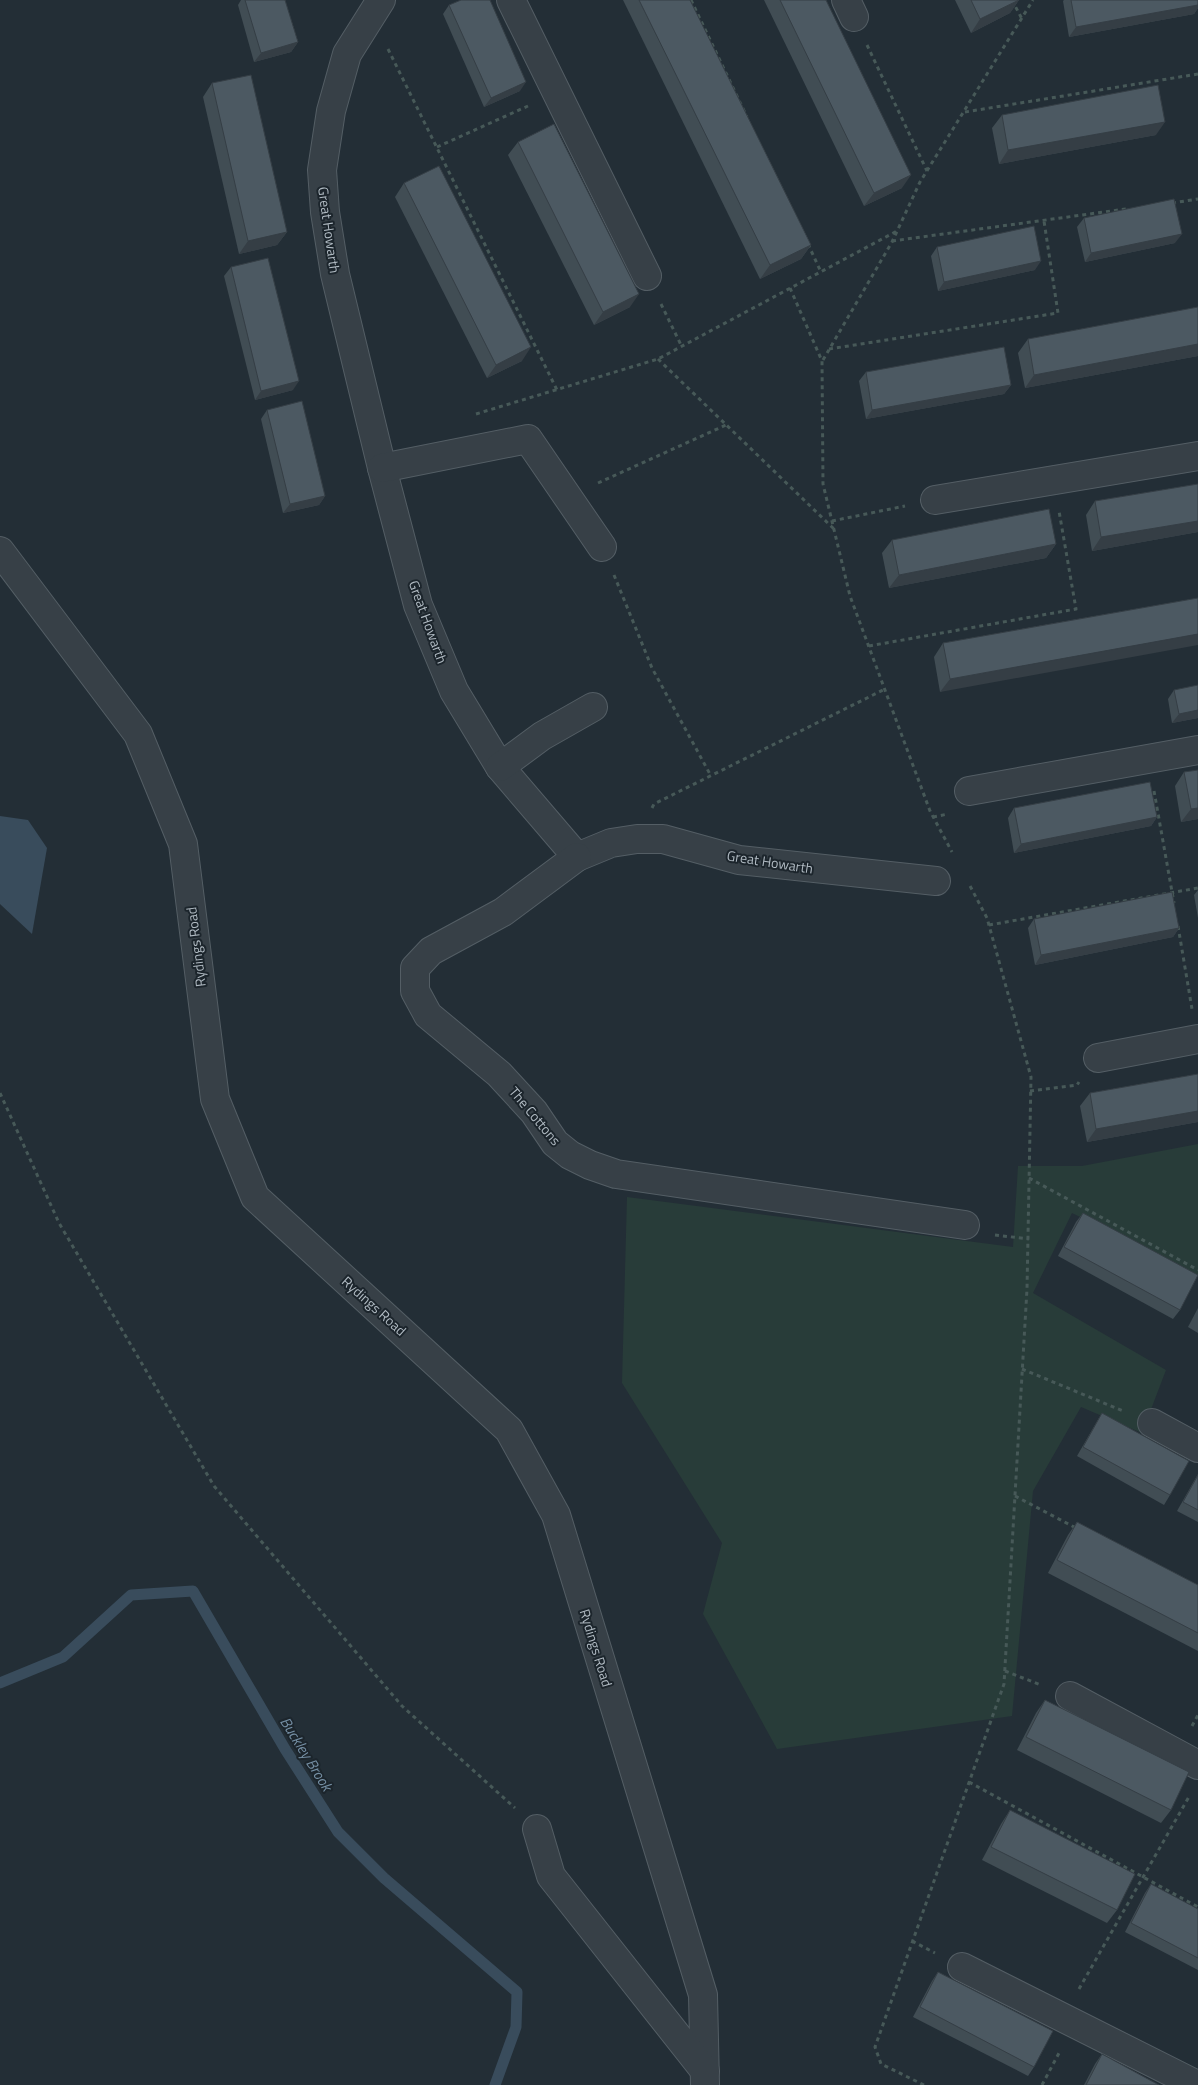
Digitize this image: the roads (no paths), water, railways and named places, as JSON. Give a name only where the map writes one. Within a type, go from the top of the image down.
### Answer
[{"type":"street","points":[[510,0],[647,276]]},
{"type":"street","name":"Great Howarth","points":[[376,7],[347,54],[331,111],[322,170],[325,212],[335,274],[382,468],[418,605],[454,691],[500,767],[577,857],[611,843],[637,839],[663,839],[739,860],[936,881]]},
{"type":"street","points":[[382,468],[528,439],[602,547]]},
{"type":"street","points":[[935,500],[1198,456]]},
{"type":"street","name":"Rydings Road","points":[[0,551],[138,734],[183,844],[215,1099],[255,1197],[509,1430],[556,1515],[703,1995],[705,2078]]},
{"type":"street","points":[[500,767],[542,736],[594,707]]},
{"type":"street","points":[[969,791],[1198,750]]},
{"type":"street","name":"The Cottons","points":[[577,857],[503,912],[431,951],[415,968],[415,991],[428,1015],[505,1080],[534,1112],[555,1143],[570,1155],[590,1165],[616,1174],[965,1225]]},
{"type":"street","points":[[1098,1058],[1198,1039]]},
{"type":"street","points":[[1152,1423],[1198,1448]]},
{"type":"street","points":[[1070,1696],[1196,1777]]},
{"type":"street","points":[[537,1829],[551,1876],[705,2078]]},
{"type":"street","points":[[962,1967],[1198,2085]]},
{"type":"water","points":[[0,816],[28,820],[47,848],[32,934],[0,904]]},
{"type":"waterway","name":"Buckley Brook","points":[[0,1683],[63,1657],[131,1595],[193,1591],[285,1749],[338,1832],[384,1878],[517,1992],[516,2027],[495,2085]]}]
